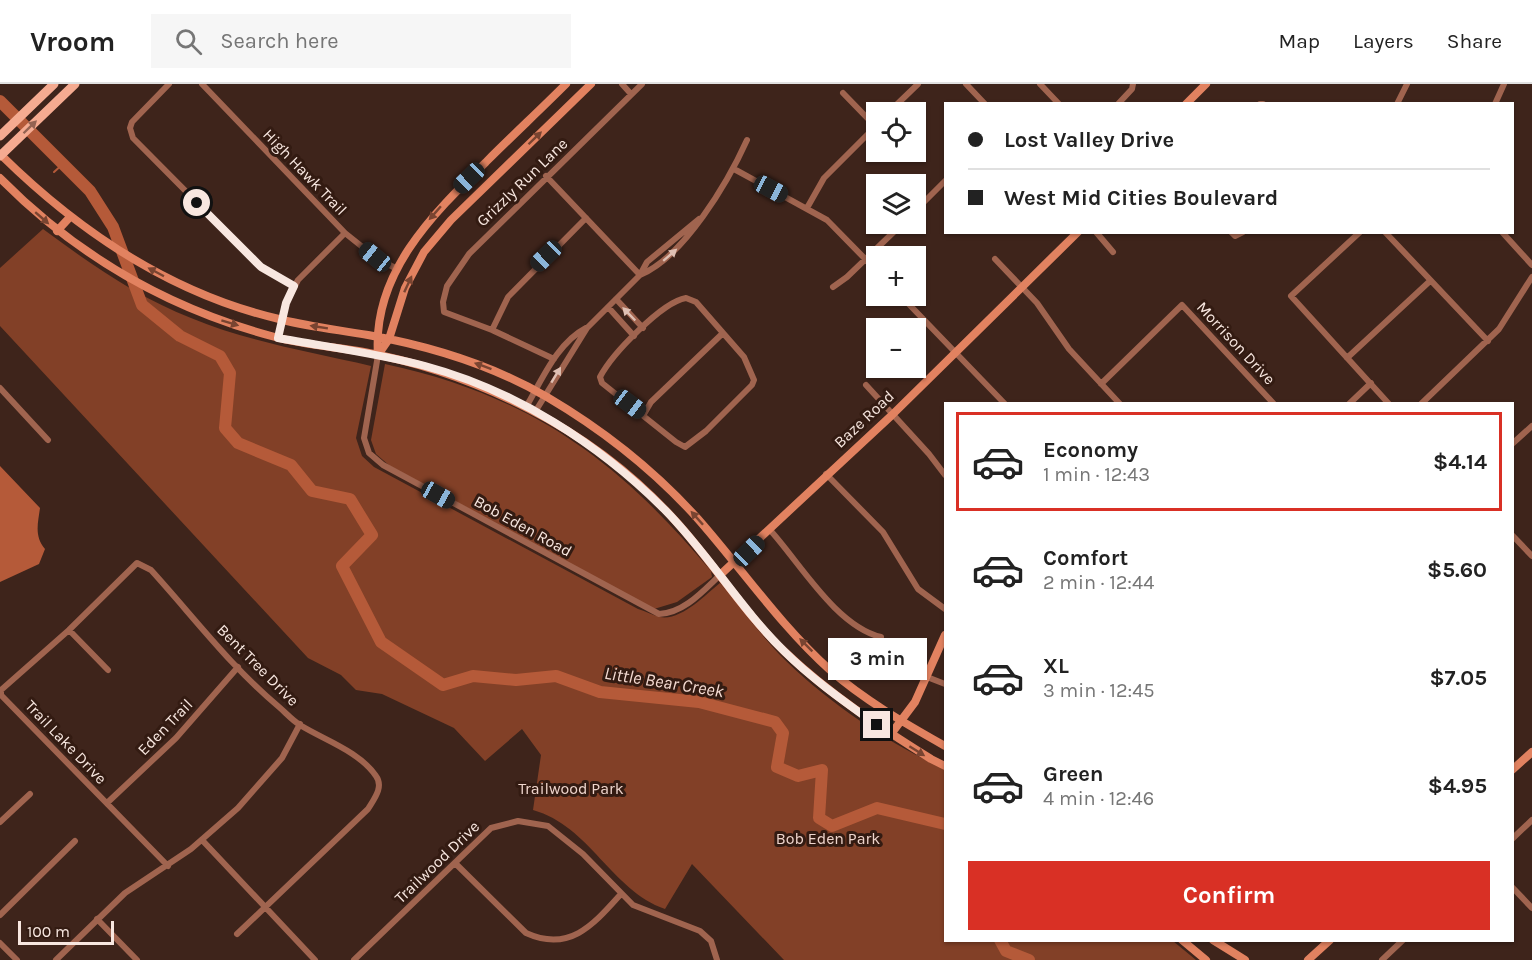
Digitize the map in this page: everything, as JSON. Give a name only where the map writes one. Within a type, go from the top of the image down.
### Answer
[{"type":"main road","points":[[2,134],[54,84]]},
{"type":"main road","points":[[75,84],[0,155],[70,217],[111,247],[201,294],[282,320],[377,336],[490,368],[544,395],[579,416],[637,459],[685,505],[782,622],[831,671],[901,721],[944,745]]},
{"type":"main road","points":[[378,355],[377,336],[389,287],[416,236],[437,210],[566,84]]},
{"type":"main road","points":[[378,355],[389,339],[405,288],[424,252],[451,220],[591,84]]},
{"type":"main road","points":[[1188,102],[1206,84]]},
{"type":"main road","points":[[0,178],[57,231],[123,276],[211,317],[278,338],[378,355],[465,379],[526,407],[601,453],[665,509],[784,651],[849,706],[891,734],[944,764]]},
{"type":"main road","points":[[57,231],[70,217]]},
{"type":"main road","name":"Baze Road","points":[[720,575],[892,415],[1076,234]]},
{"type":"main road","points":[[891,734],[915,702],[944,637]]},
{"type":"main road","points":[[1514,768],[1532,752]]},
{"type":"main road","points":[[1184,942],[1206,960]]},
{"type":"main road","points":[[1216,942],[1245,960]]},
{"type":"main road","points":[[1308,960],[1328,942]]},
{"type":"street","points":[[169,84],[132,122],[130,128],[133,138],[261,267],[294,286]]},
{"type":"street","name":"High Hawk Trail","points":[[202,84],[345,233],[375,257],[397,269]]},
{"type":"street","points":[[622,84],[632,94]]},
{"type":"street","name":"Grizzly Run Lane","points":[[492,330],[444,312],[443,302],[447,286],[469,254],[642,84]]},
{"type":"street","points":[[899,102],[918,84]]},
{"type":"street","points":[[966,84],[983,102]]},
{"type":"street","points":[[1040,84],[1057,102]]},
{"type":"street","points":[[1120,102],[1132,89],[1133,84]]},
{"type":"street","points":[[1398,102],[1407,84]]},
{"type":"street","points":[[1496,102],[1504,84]]},
{"type":"street","points":[[843,93],[866,116]]},
{"type":"street","points":[[807,208],[824,178],[866,136]]},
{"type":"street","points":[[640,274],[652,270],[695,230],[699,219],[734,169],[747,140]]},
{"type":"street","points":[[734,169],[827,220],[865,259]]},
{"type":"street","points":[[546,176],[640,274]]},
{"type":"street","points":[[926,200],[944,182]]},
{"type":"street","points":[[554,359],[492,330],[508,297],[586,218]]},
{"type":"street","points":[[535,412],[587,328],[640,274],[647,262],[699,219]]},
{"type":"street","points":[[278,338],[286,303],[294,286],[345,233]]},
{"type":"street","points":[[833,287],[891,234]]},
{"type":"street","points":[[1098,234],[1113,252]]},
{"type":"street","points":[[1358,234],[1291,296],[1387,402]]},
{"type":"street","points":[[1387,234],[1488,341]]},
{"type":"street","points":[[1504,234],[1532,265]]},
{"type":"street","points":[[995,259],[1022,287],[1069,349],[1118,402]]},
{"type":"street","points":[[1423,402],[1507,321],[1532,277]]},
{"type":"street","points":[[1347,358],[1430,280]]},
{"type":"street","points":[[686,298],[696,302],[744,357],[754,380],[752,385],[706,431],[685,447],[602,383],[600,377],[606,366],[643,328],[674,300],[686,298]]},
{"type":"street","points":[[615,299],[643,328]]},
{"type":"street","name":"Morrison Drive","points":[[1101,384],[1182,305],[1272,402]]},
{"type":"street","points":[[911,306],[1003,402]]},
{"type":"street","points":[[608,307],[634,336]]},
{"type":"street","points":[[526,407],[554,359],[574,334],[587,328]]},
{"type":"street","points":[[644,414],[651,402],[723,333]]},
{"type":"street","name":"Bob Eden Road","points":[[378,355],[364,438],[369,453],[383,465],[659,614],[668,614],[682,607],[720,575]]},
{"type":"street","points":[[1351,402],[1371,383]]},
{"type":"street","points":[[866,385],[944,474]]},
{"type":"street","points":[[0,388],[48,441]]},
{"type":"street","points":[[1514,442],[1532,426]]},
{"type":"street","points":[[826,474],[883,532],[918,589],[944,608]]},
{"type":"street","points":[[770,530],[831,604],[860,628],[881,638]]},
{"type":"street","points":[[1514,537],[1531,554]]},
{"type":"street","name":"Trail Lake Drive","points":[[133,564],[69,630],[1,688],[1,695],[168,866]]},
{"type":"street","name":"Bent Tree Drive","points":[[133,564],[143,564],[150,570],[238,667],[300,724],[356,758],[376,775],[379,785],[378,793],[368,809],[265,907]]},
{"type":"street","points":[[69,630],[108,670]]},
{"type":"street","name":"Eden Trail","points":[[107,803],[176,738],[238,667]]},
{"type":"street","points":[[927,677],[944,684]]},
{"type":"street","points":[[56,960],[125,893],[168,866],[202,840],[265,780],[282,758],[300,724]]},
{"type":"street","points":[[0,822],[30,794]]},
{"type":"street","points":[[1514,836],[1532,820]]},
{"type":"street","name":"Trailwood Drive","points":[[354,960],[491,828],[506,822],[535,822],[548,826],[566,838],[621,894],[645,912],[700,931],[711,941],[717,960]]},
{"type":"street","points":[[202,840],[315,960]]},
{"type":"street","points":[[0,915],[75,841]]},
{"type":"street","points":[[455,863],[526,933],[538,938],[549,940],[574,936],[598,919],[621,894]]},
{"type":"street","points":[[1514,889],[1532,908]]},
{"type":"street","points":[[237,934],[265,907]]},
{"type":"street","points":[[98,920],[136,960]]},
{"type":"street","points":[[1382,960],[1400,942]]},
{"type":"street","points":[[0,943],[17,960]]},
{"type":"green space","name":"Bob Eden Park","points":[[43,229],[96,267],[171,310],[235,334],[371,366],[356,438],[362,456],[374,467],[638,609],[660,617],[676,615],[684,611],[720,583],[779,654],[815,687],[857,719],[901,747],[944,769],[944,942],[1174,942],[1196,960],[784,960],[692,864],[665,909],[646,900],[630,888],[570,830],[553,818],[533,810],[541,755],[522,729],[485,761],[454,728],[382,694],[356,690],[341,675],[308,658],[0,326],[0,268]]},
{"type":"green space","points":[[385,364],[436,377],[483,394],[527,414],[567,437],[605,464],[641,496],[676,531],[711,571],[712,577],[677,602],[654,609],[390,466],[376,454],[371,440]]},
{"type":"shaded area","points":[[0,466],[40,508],[38,534],[45,549],[39,564],[0,582]]},
{"type":"waterway","name":"Little Bear Creek","points":[[0,101],[90,191],[113,227],[142,305],[180,336],[220,356],[230,373],[225,428],[238,443],[291,465],[312,491],[350,499],[372,535],[342,566],[381,642],[443,685],[473,676],[516,680],[556,676],[600,692],[699,702],[775,722],[783,733],[777,767],[798,776],[822,770],[819,818],[832,826],[877,808],[944,824]]},
{"type":"waterway","points":[[54,172],[63,164]]},
{"type":"waterway","name":"Little Bear Creek","points":[[1001,942],[1006,951],[1029,960]]},
{"type":"route","points":[[197,203],[261,267],[294,286],[286,303],[278,338],[363,352],[447,373],[526,407],[568,431],[601,453],[665,509],[784,651],[849,706],[877,725]]},
{"type":"park label","name":"Trailwood Park","points":[[571,788]]}]
